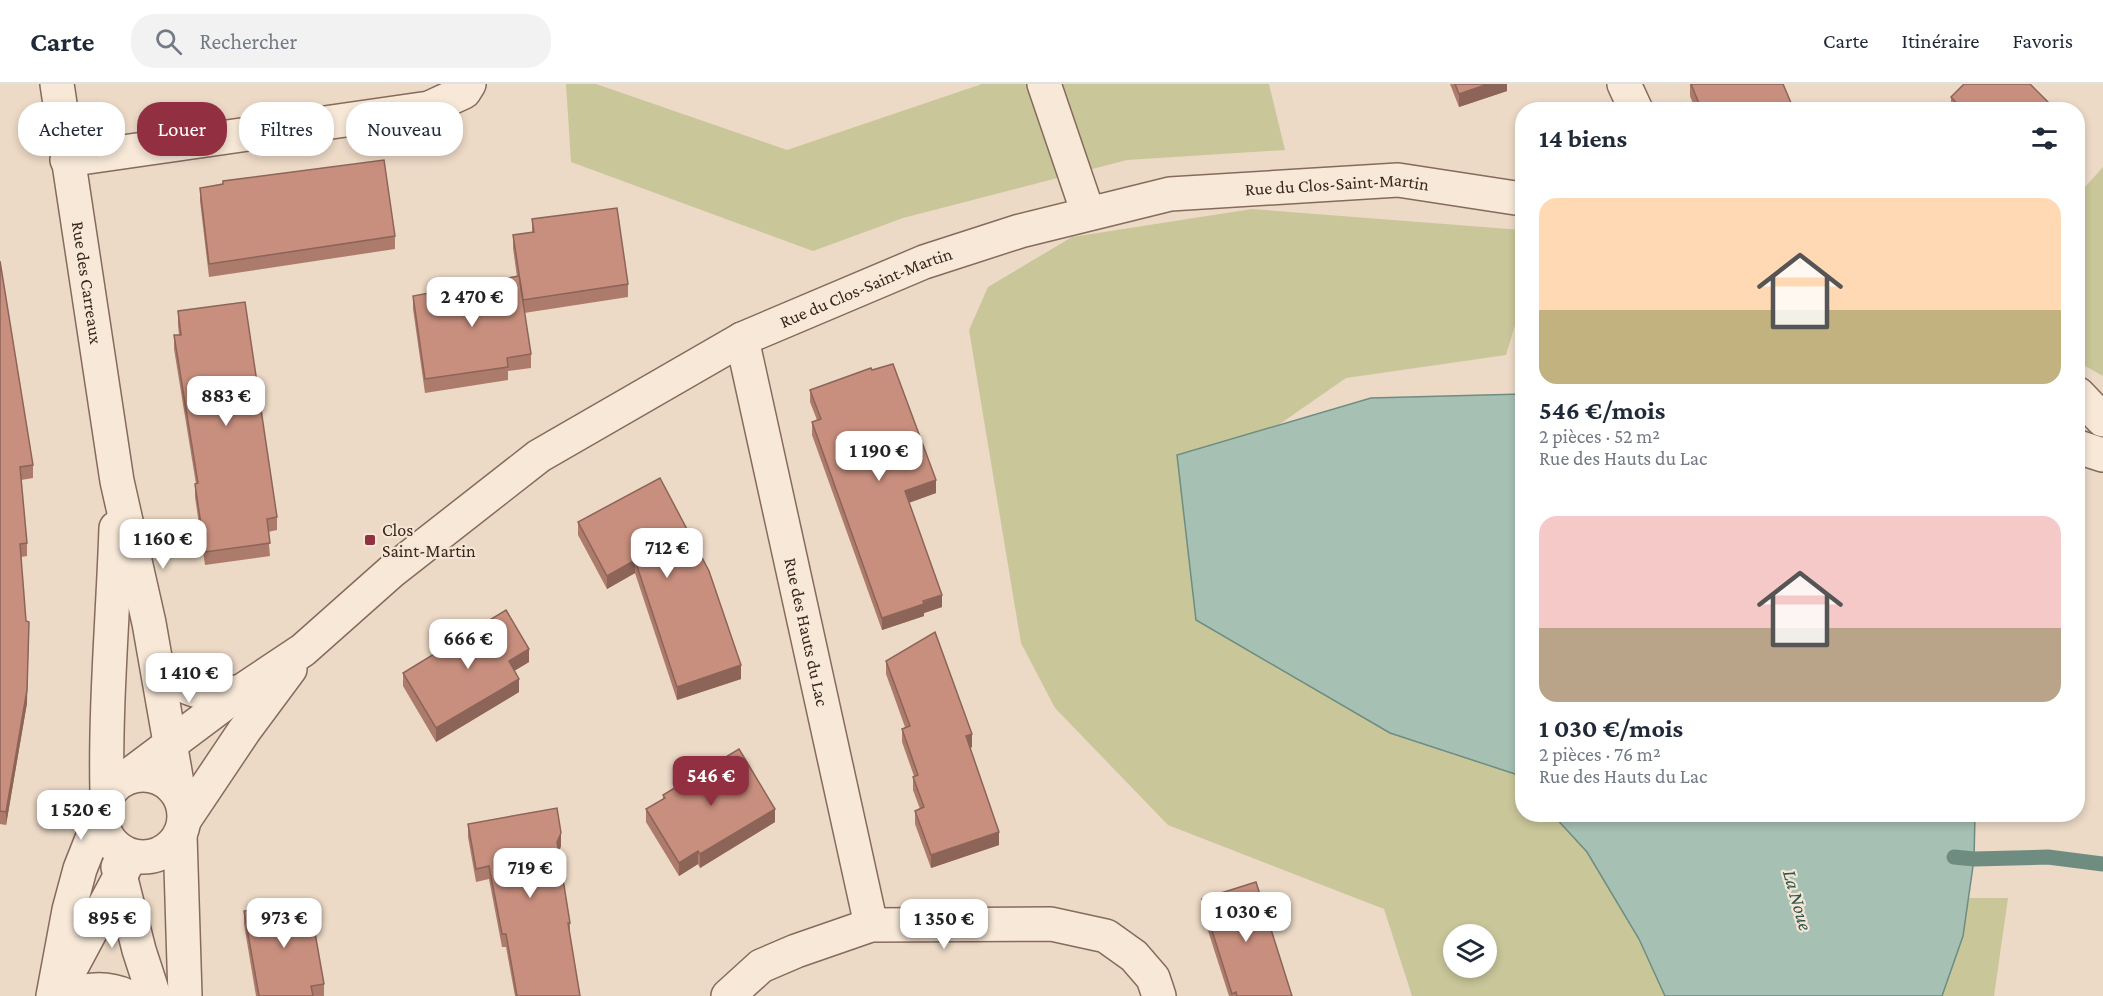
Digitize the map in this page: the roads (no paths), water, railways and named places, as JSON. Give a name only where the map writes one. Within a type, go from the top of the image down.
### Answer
[{"type":"street","name":"Rue des Carreaux","points":[[57,84],[117,481],[158,669],[181,816],[185,996]]},
{"type":"street","points":[[67,159],[429,108],[464,92],[469,84]]},
{"type":"street","points":[[1044,84],[1088,213]]},
{"type":"street","points":[[1624,84],[1632,102]]},
{"type":"street","name":"Rue du Clos-Saint-Martin","points":[[55,996],[69,910],[80,869],[117,827],[170,746],[240,692],[303,650],[392,571],[539,456],[742,339],[924,261],[1020,231],[1170,194],[1398,180],[1515,198]]},
{"type":"street","name":"Rue des Hauts du Lac","points":[[742,339],[871,925]]},
{"type":"street","points":[[2085,401],[2103,420]]},
{"type":"street","points":[[2085,449],[2103,455]]},
{"type":"street","name":"Rue des Carreaux","points":[[117,481],[106,737],[117,827],[139,950],[153,996]]},
{"type":"street","name":"Rue du Clos-Saint-Martin","points":[[117,827],[146,858],[159,854],[171,846],[181,816],[303,650]]},
{"type":"street","points":[[158,669],[184,687],[203,694],[240,692]]},
{"type":"street","points":[[117,827],[142,774],[156,776],[169,783],[181,816]]},
{"type":"street","name":"Rue du Clos-Saint-Martin","points":[[55,996],[92,933],[117,827]]},
{"type":"street","points":[[728,996],[761,966],[796,951],[871,925],[1051,924],[1106,936],[1134,956],[1153,978],[1159,996]]},
{"type":"street","points":[[69,996],[85,990],[112,990],[127,996]]},
{"type":"water","points":[[1515,394],[1515,774],[1390,733],[1196,620],[1177,455],[1371,398]]},
{"type":"water","name":"La Noue","points":[[1559,822],[1975,822],[1974,859],[1963,936],[1942,996],[1665,996],[1639,939],[1587,852]]},
{"type":"waterway","points":[[1954,857],[1974,859],[2048,857],[2103,864]]},
{"type":"place","name":"Clos Saint-Martin","points":[[370,540]]}]
